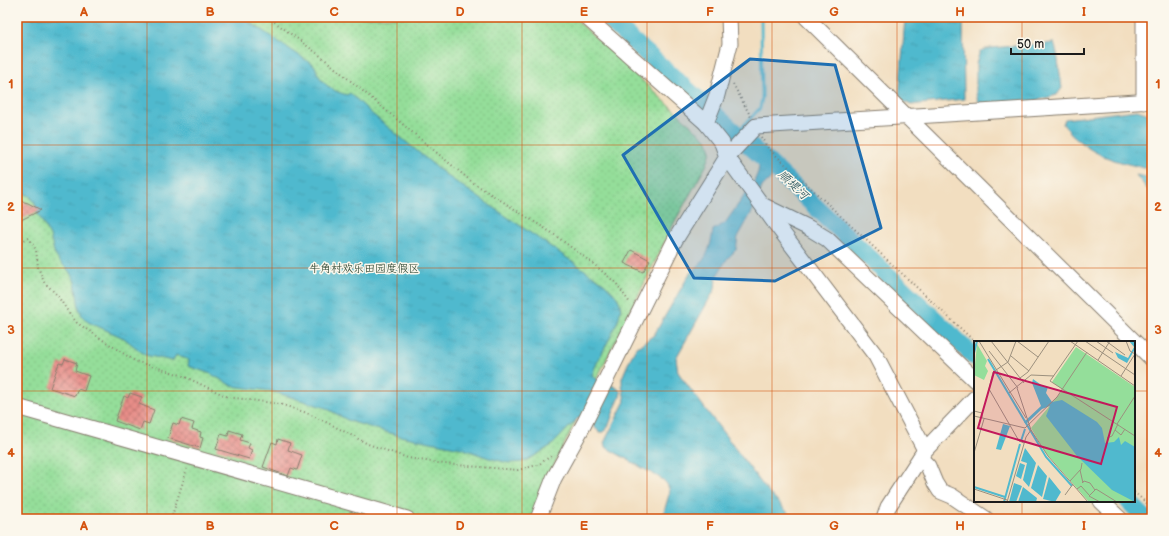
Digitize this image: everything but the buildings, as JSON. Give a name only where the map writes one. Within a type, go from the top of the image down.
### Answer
[{"type":"street","points":[[586,17],[706,122],[730,153],[761,204],[876,356],[940,491],[952,496],[986,519]]},
{"type":"street","points":[[706,122],[717,95],[730,44],[729,17]]},
{"type":"street","points":[[806,17],[1134,341]]},
{"type":"street","points":[[538,519],[554,478],[584,424],[675,240],[752,120],[907,117],[1148,101],[1144,17]]},
{"type":"street","points":[[761,204],[809,228],[827,239],[974,379]]},
{"type":"street","points":[[1135,342],[1152,359]]},
{"type":"street","points":[[885,518],[888,507],[923,454],[974,399]]},
{"type":"street","points":[[17,407],[407,519]]},
{"type":"street","points":[[1102,502],[1120,519]]},
{"type":"path","points":[[268,17],[328,61],[472,182],[552,233],[592,262],[616,283],[637,316]]},
{"type":"path","points":[[723,70],[734,86],[763,142],[768,148],[974,341]]},
{"type":"path","points":[[17,243],[29,238],[36,250],[38,266],[44,282],[57,295],[77,323],[135,361],[180,374],[228,397],[280,404],[307,413],[368,444],[408,458],[444,464],[518,470],[538,465],[556,453]]},
{"type":"path","points":[[171,519],[191,457]]},
{"type":"path","points":[[1135,493],[1152,508]]},
{"type":"highlighted area","points":[[750,59],[835,65],[881,228],[775,281],[694,278],[623,155]]},
{"type":"green space","name":"牛角村欢乐田园度假区","points":[[17,17],[573,17],[708,141],[711,151],[707,164],[675,221],[548,477],[533,519],[17,519]]},
{"type":"water","points":[[17,17],[242,17],[315,66],[319,77],[326,85],[347,95],[350,93],[371,113],[446,175],[605,284],[616,296],[620,304],[618,319],[592,376],[599,381],[615,387],[621,392],[610,422],[604,432],[599,432],[589,421],[578,418],[552,445],[523,462],[509,463],[461,448],[400,436],[349,421],[326,408],[271,391],[232,386],[211,374],[188,366],[189,360],[176,355],[173,361],[145,355],[124,338],[88,322],[82,316],[79,308],[75,282],[69,271],[55,255],[50,236],[38,214],[35,203],[30,196],[17,192]]},
{"type":"water","points":[[905,17],[963,17],[964,99],[911,105],[899,99]]},
{"type":"water","points":[[1054,43],[1057,53],[1062,88],[1057,95],[1034,101],[984,104],[978,101],[976,94],[976,64],[980,51],[990,48]]},
{"type":"water","points":[[1137,110],[1152,115],[1152,170],[1103,156],[1082,144],[1063,124],[1065,119]]},
{"type":"water","points":[[761,156],[778,171],[762,187],[752,212],[738,237],[736,250],[727,259],[716,277],[715,289],[676,358],[678,372],[682,378],[768,492],[794,519],[662,519],[670,491],[667,484],[662,479],[607,448],[604,443],[625,401],[622,378],[636,348],[654,335],[690,273],[704,259],[711,243],[713,230],[725,223],[754,182],[758,172]]},
{"type":"water","points":[[1136,175],[1152,178],[1152,195]]},
{"type":"waterway","name":"顺堤河","points":[[606,17],[769,163],[974,356]]},
{"type":"waterway","points":[[736,134],[760,108],[762,98],[761,17]]},
{"type":"waterway","name":"顺堤河","points":[[1129,502],[1146,519]]}]
